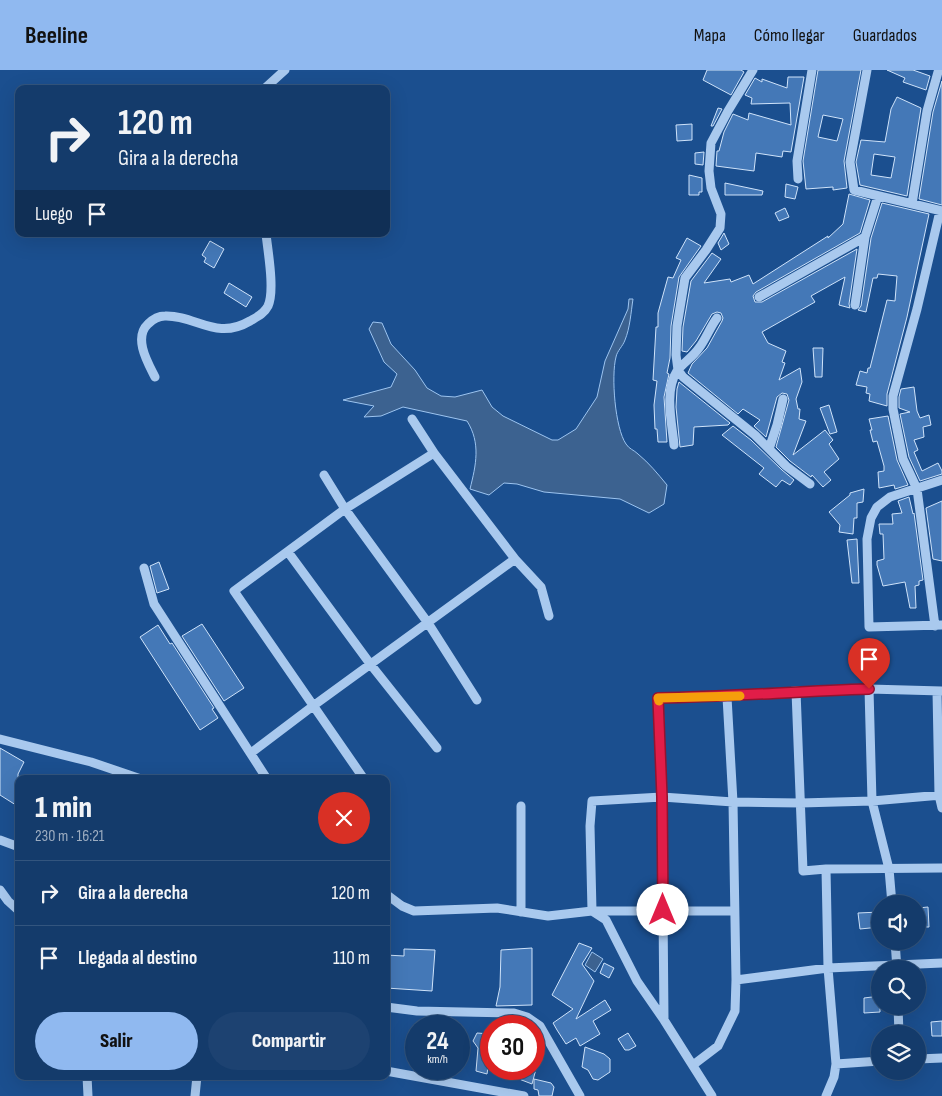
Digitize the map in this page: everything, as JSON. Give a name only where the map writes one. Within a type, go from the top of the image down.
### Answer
[{"type":"street","points":[[268,85],[285,70]]},
{"type":"street","points":[[753,70],[711,143],[709,171],[711,188],[721,214],[720,228],[685,278],[678,326],[676,355],[678,370],[683,377],[732,416],[786,466],[810,484]]},
{"type":"street","points":[[798,179],[797,161],[812,70]]},
{"type":"street","points":[[867,70],[850,162],[854,190],[941,211],[917,310],[893,396],[903,459],[916,489],[939,625],[869,627],[867,538],[871,518],[877,507],[890,497],[916,489],[942,480]]},
{"type":"street","points":[[912,204],[927,112],[938,71]]},
{"type":"street","points":[[855,305],[865,236],[878,196]]},
{"type":"street","points":[[759,297],[865,236]]},
{"type":"street","points":[[156,377],[146,361],[142,346],[142,336],[145,327],[158,316],[167,316],[215,329],[245,324],[260,315],[267,308],[270,300],[270,283],[266,237]]},
{"type":"street","points":[[674,445],[670,400],[673,379],[678,370],[701,346],[710,327],[717,318]]},
{"type":"street","points":[[769,449],[783,399]]},
{"type":"street","points":[[412,419],[434,453],[515,559],[541,587],[549,616]]},
{"type":"street","points":[[361,775],[234,591],[345,509],[434,453]]},
{"type":"street","points":[[324,475],[345,509],[428,623],[477,700]]},
{"type":"street","points":[[288,552],[371,665],[437,748]]},
{"type":"street","points":[[251,753],[515,559]]},
{"type":"street","points":[[144,568],[154,604],[265,775]]},
{"type":"street","points":[[869,689],[872,801],[889,869],[891,895]]},
{"type":"street","points":[[664,1020],[662,797],[658,698],[727,697],[869,689],[940,691],[940,795],[942,808]]},
{"type":"street","points":[[796,692],[803,871],[826,869],[942,868]]},
{"type":"street","points":[[693,1065],[718,1046],[735,1011],[732,802],[727,697]]},
{"type":"street","points":[[0,739],[91,762],[129,775]]},
{"type":"street","points":[[592,910],[590,826],[592,801],[662,797],[732,802],[801,803],[872,801],[940,795]]},
{"type":"street","points":[[521,806],[521,912]]},
{"type":"street","points":[[0,840],[15,846]]},
{"type":"street","points":[[826,869],[828,968],[836,1064],[834,1077],[826,1096]]},
{"type":"street","points":[[0,890],[15,907]]},
{"type":"street","points":[[390,897],[402,906],[414,911],[497,908],[548,916],[592,910],[734,911]]},
{"type":"street","points":[[592,910],[606,920],[637,981],[712,1096]]},
{"type":"street","points":[[926,964],[942,963]]},
{"type":"street","points":[[736,980],[828,968],[871,967]]},
{"type":"street","points":[[390,1008],[426,1012],[514,1013],[527,1017],[540,1026],[580,1096]]},
{"type":"street","points":[[926,1059],[942,1058]]},
{"type":"street","points":[[836,1064],[871,1062]]},
{"type":"street","points":[[390,1072],[524,1096]]},
{"type":"street","points":[[87,1080],[88,1096]]},
{"type":"street","points":[[195,1096],[197,1080]]},
{"type":"water","points":[[629,299],[633,299],[628,330],[617,355],[615,366],[615,402],[619,426],[626,444],[646,461],[667,485],[664,504],[649,513],[620,499],[544,492],[517,484],[504,483],[489,495],[470,489],[476,446],[467,421],[403,407],[381,416],[364,417],[374,406],[343,400],[391,387],[397,374],[384,362],[369,329],[373,322],[382,323],[391,344],[415,370],[427,388],[441,396],[455,397],[482,390],[492,407],[503,416],[552,440],[558,440],[576,429],[597,397],[605,361],[628,309]]},
{"type":"water","points":[[592,952],[603,959],[595,972],[585,965]]},
{"type":"building","points":[[707,70],[741,70],[744,72],[731,95],[703,80]]},
{"type":"building","points":[[818,70],[861,70],[844,161],[847,188],[833,190],[833,187],[806,189],[803,161]],"holes":[[[823,115],[843,119],[837,141],[818,137]]]},
{"type":"building","points":[[887,70],[913,70],[930,76],[926,90],[903,82],[905,78]]},
{"type":"building","points":[[788,77],[804,77],[791,152],[783,151],[782,157],[756,153],[754,171],[716,166],[717,151],[719,151],[724,132],[733,114],[748,120],[749,113],[791,125],[790,103],[751,104],[752,98],[745,95],[755,78],[762,82],[762,79],[787,88]]},
{"type":"building","points":[[942,81],[942,205],[919,199],[933,112]]},
{"type":"building","points":[[897,97],[921,108],[907,196],[860,185],[856,162],[861,140],[885,142],[891,109]],"holes":[[[874,154],[895,157],[891,178],[871,175]]]},
{"type":"building","points":[[718,108],[722,109],[713,126],[711,126]]},
{"type":"building","points":[[692,124],[692,140],[677,141],[676,125]]},
{"type":"building","points":[[704,152],[703,165],[695,164],[695,153]]},
{"type":"building","points":[[689,175],[702,178],[702,192],[699,192],[699,195],[689,195]]},
{"type":"building","points":[[725,183],[763,191],[762,195],[725,195]]},
{"type":"building","points":[[786,184],[798,187],[795,199],[785,197]]},
{"type":"building","points":[[849,194],[870,200],[860,233],[756,292],[753,296],[755,302],[762,302],[857,249],[850,308],[839,305],[845,277],[811,296],[815,302],[762,332],[768,343],[786,351],[782,362],[785,363],[779,380],[800,368],[802,382],[796,399],[798,409],[800,409],[799,419],[806,421],[793,455],[825,430],[833,440],[829,444],[839,459],[824,472],[831,480],[823,487],[812,475],[811,477],[790,461],[776,447],[789,400],[787,394],[782,393],[777,397],[766,437],[754,426],[760,420],[743,409],[738,414],[688,373],[692,364],[707,348],[722,321],[721,313],[712,314],[687,352],[682,351],[683,327],[691,281],[712,253],[721,259],[704,283],[730,279],[731,282],[749,275],[753,284],[828,236],[828,238],[843,224]]},
{"type":"building","points":[[882,203],[929,214],[907,317],[887,394],[887,406],[869,401],[870,394],[866,393],[867,387],[856,385],[860,371],[867,373],[868,368],[870,368],[887,300],[895,301],[897,276],[878,274],[877,278],[873,278],[866,312],[858,310],[861,306],[871,238]]},
{"type":"building","points":[[785,208],[789,217],[779,221],[775,213]]},
{"type":"building","points":[[724,233],[729,244],[721,250],[718,243]]},
{"type":"building","points":[[687,238],[701,246],[679,277],[671,326],[670,358],[667,373],[669,374],[664,397],[667,442],[658,442],[657,429],[655,429],[654,405],[657,381],[653,380],[656,327],[658,327],[658,313],[668,277],[673,278],[681,260],[676,258]]},
{"type":"building","points":[[210,241],[224,249],[214,268],[204,262],[206,258],[202,255]]},
{"type":"building","points":[[229,283],[252,297],[246,307],[224,293]]},
{"type":"building","points":[[813,348],[823,348],[822,377],[815,377]]},
{"type":"building","points":[[679,382],[730,423],[728,425],[694,427],[693,445],[680,447],[676,407]]},
{"type":"building","points":[[914,387],[917,411],[920,418],[929,415],[931,425],[923,427],[924,437],[914,440],[918,450],[914,452],[922,471],[938,463],[942,471],[942,474],[920,481],[909,457],[900,414],[910,412],[899,408],[901,389]]},
{"type":"building","points":[[829,405],[837,432],[830,434],[820,408]]},
{"type":"building","points":[[888,416],[897,460],[908,485],[895,489],[894,485],[879,488],[878,472],[884,471],[884,466],[877,441],[873,442],[870,430],[872,430],[869,419]]},
{"type":"building","points":[[733,426],[794,480],[790,485],[782,480],[776,487],[759,474],[764,468],[722,435]]},
{"type":"building","points":[[864,489],[863,502],[857,503],[857,518],[854,518],[853,534],[839,532],[840,525],[829,512],[850,493]]},
{"type":"building","points":[[909,497],[914,513],[923,580],[919,581],[919,585],[915,586],[916,608],[910,608],[905,582],[883,586],[877,565],[877,561],[884,559],[883,534],[880,534],[879,524],[893,524],[892,514],[902,513],[898,501]]},
{"type":"building","points":[[942,501],[942,561],[933,559],[926,508]]},
{"type":"building","points":[[857,539],[859,583],[852,583],[847,540]]},
{"type":"building","points":[[159,562],[169,589],[157,593],[150,566]]},
{"type":"building","points":[[202,624],[244,688],[224,701],[182,636]]},
{"type":"building","points":[[158,625],[170,644],[172,643],[214,708],[212,709],[218,718],[200,730],[140,637]]},
{"type":"building","points":[[0,748],[24,762],[18,775],[15,775],[15,804],[0,795]]},
{"type":"building","points":[[926,907],[928,907],[929,927],[926,927]]},
{"type":"building","points":[[871,912],[871,928],[860,929],[858,913]]},
{"type":"building","points":[[579,943],[592,948],[582,964],[594,981],[576,1019],[605,1000],[611,1010],[593,1021],[600,1034],[580,1046],[576,1038],[566,1044],[553,1023],[573,1009],[552,995]]},
{"type":"building","points":[[532,948],[532,1005],[496,1006],[500,987],[501,950]]},
{"type":"building","points":[[404,949],[435,950],[432,991],[390,988],[390,955],[404,956]]},
{"type":"building","points":[[604,963],[614,968],[609,978],[600,973]]},
{"type":"building","points":[[871,997],[871,1013],[864,1013],[864,998]]},
{"type":"building","points":[[942,1021],[942,1036],[932,1036],[931,1022]]},
{"type":"building","points":[[477,1033],[480,1033],[480,1072],[476,1071],[478,1048],[473,1041]]},
{"type":"building","points":[[628,1033],[636,1046],[625,1050],[618,1039]]},
{"type":"building","points":[[585,1047],[604,1054],[610,1059],[610,1072],[598,1080],[593,1079],[588,1070],[582,1067]]},
{"type":"building","points":[[522,1080],[533,1080],[532,1084]]},
{"type":"building","points":[[534,1080],[551,1083],[554,1087],[552,1096],[539,1096],[538,1090],[534,1089]]},
{"type":"slow traffic","points":[[659,701],[658,698],[740,696]]},
{"type":"route","points":[[663,910],[662,797],[658,698],[727,697],[869,689]]}]
